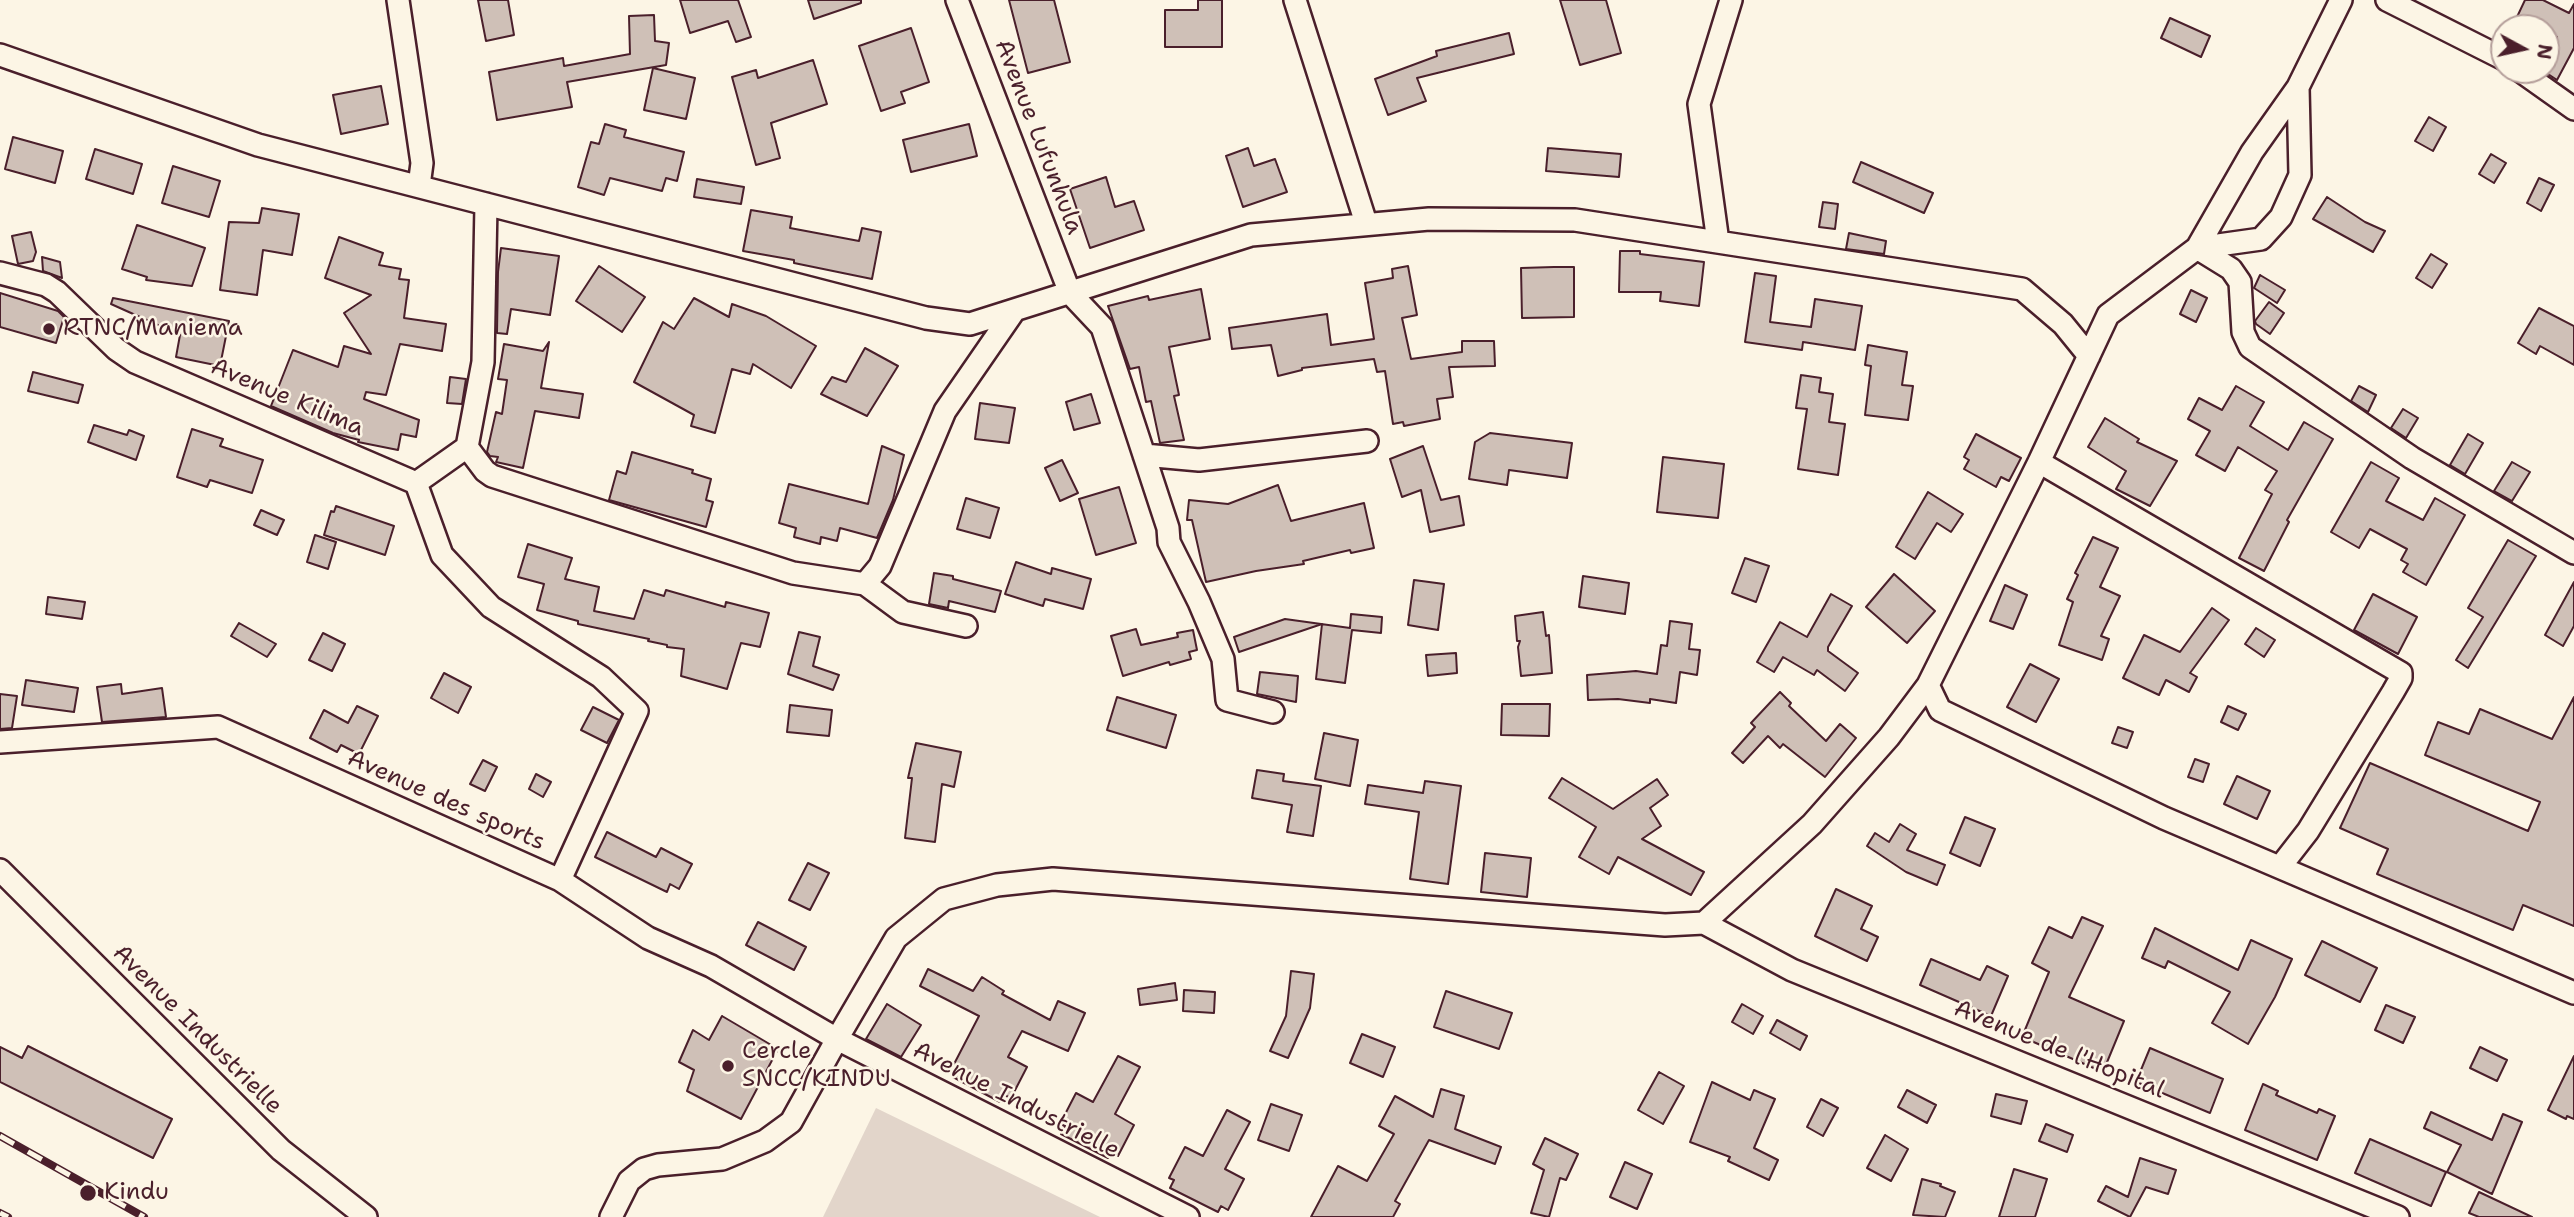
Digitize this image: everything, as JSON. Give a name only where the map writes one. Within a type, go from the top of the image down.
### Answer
[{"type":"street","points":[[398,0],[422,163],[419,186]]},
{"type":"street","name":"Avenue Lufunhula","points":[[957,0],[1070,293]]},
{"type":"street","points":[[1295,0],[1366,223]]},
{"type":"street","points":[[1718,242],[1699,104],[1731,0]]},
{"type":"street","points":[[611,1217],[629,1181],[644,1169],[658,1165],[722,1159],[765,1141],[791,1122],[896,938],[944,899],[998,885],[1053,879],[1651,924],[1704,923],[1812,824],[1889,737],[1928,685],[2039,462],[2108,315],[2197,248],[2252,152],[2298,86],[2341,0]]},
{"type":"street","points":[[2387,0],[2490,52]]},
{"type":"street","points":[[0,55],[258,145],[926,318],[970,324],[1251,235],[1429,219],[1576,220],[2022,289],[2063,324],[2089,356]]},
{"type":"street","points":[[2539,84],[2574,109]]},
{"type":"street","points":[[2197,248],[2261,239],[2281,217],[2300,175],[2298,86]]},
{"type":"street","points":[[486,204],[483,362],[467,447],[416,483],[442,555],[491,607],[601,677],[637,711],[560,880]]},
{"type":"street","points":[[2197,248],[2231,269],[2241,282],[2244,332],[2250,347],[2412,458],[2574,553]]},
{"type":"street","name":"Avenue Kilima","points":[[0,273],[46,285],[57,292],[116,349],[135,362],[416,483]]},
{"type":"street","points":[[1070,293],[1102,327],[1168,528],[1170,542],[1223,659],[1227,700],[1273,712]]},
{"type":"street","points":[[865,584],[880,566],[945,411],[1013,311]]},
{"type":"street","points":[[1144,455],[1199,460],[1367,441]]},
{"type":"street","points":[[467,447],[492,476],[793,573],[865,584],[903,612],[965,626]]},
{"type":"street","points":[[2039,462],[2401,673],[2393,692],[2308,831],[2280,867]]},
{"type":"street","points":[[1928,685],[1940,710],[2165,818],[2574,993]]},
{"type":"street","name":"Avenue des sports","points":[[0,742],[218,727],[560,880],[648,938],[711,966],[837,1039]]},
{"type":"street","name":"Avenue Industrielle","points":[[0,870],[281,1150],[366,1217]]},
{"type":"street","name":"Avenue de l'Hopital","points":[[1704,923],[1792,970],[2398,1217]]},
{"type":"street","name":"Avenue Industrielle","points":[[837,1039],[1188,1217]]},
{"type":"shaded area","points":[[876,1108],[1100,1217],[823,1217]]},
{"type":"building","points":[[478,0],[508,0],[514,35],[486,41]]},
{"type":"building","points":[[680,0],[738,0],[751,37],[736,42],[728,21],[690,33]]},
{"type":"building","points":[[808,0],[861,0],[861,3],[814,19]]},
{"type":"building","points":[[1009,0],[1054,0],[1070,62],[1028,73]]},
{"type":"building","points":[[1198,0],[1222,0],[1222,47],[1165,47],[1165,10],[1198,10]]},
{"type":"building","points":[[1560,0],[1606,0],[1621,53],[1580,65]]},
{"type":"building","points":[[2525,0],[2543,0],[2569,13],[2574,4],[2574,48],[2560,74],[2560,14],[2518,14]]},
{"type":"building","points":[[654,15],[655,41],[669,43],[666,65],[567,82],[572,107],[497,120],[489,72],[563,58],[564,66],[630,54],[629,16]]},
{"type":"building","points":[[2170,18],[2210,36],[2201,57],[2161,38]]},
{"type":"building","points":[[911,28],[929,82],[901,92],[905,103],[881,111],[859,46]]},
{"type":"building","points":[[1509,33],[1514,54],[1417,78],[1426,101],[1388,115],[1375,79],[1437,56],[1436,51]]},
{"type":"building","points":[[813,60],[827,104],[771,123],[780,158],[756,165],[732,77],[756,70],[758,78]]},
{"type":"building","points":[[653,68],[695,78],[686,119],[644,110]]},
{"type":"building","points":[[381,86],[388,124],[341,134],[333,95]]},
{"type":"building","points":[[2429,117],[2446,127],[2433,151],[2415,141]]},
{"type":"building","points":[[605,124],[626,130],[624,137],[684,152],[677,181],[666,178],[662,191],[610,178],[604,195],[578,187],[591,142],[599,144]]},
{"type":"building","points":[[969,124],[977,156],[911,172],[903,140]]},
{"type":"building","points":[[13,137],[63,151],[55,183],[5,169]]},
{"type":"building","points":[[1248,148],[1254,166],[1275,159],[1287,192],[1243,207],[1226,156]]},
{"type":"building","points":[[1548,148],[1621,154],[1619,177],[1546,171]]},
{"type":"building","points":[[95,149],[142,164],[133,194],[86,179]]},
{"type":"building","points":[[2491,154],[2506,163],[2494,183],[2479,174]]},
{"type":"building","points":[[1861,162],[1933,193],[1924,213],[1853,182]]},
{"type":"building","points":[[173,166],[220,181],[209,217],[162,203]]},
{"type":"building","points":[[1106,177],[1115,207],[1134,201],[1144,230],[1090,248],[1070,189]]},
{"type":"building","points":[[2539,178],[2554,185],[2541,211],[2527,203]]},
{"type":"building","points":[[697,179],[744,187],[741,204],[694,197]]},
{"type":"building","points":[[2327,197],[2365,222],[2385,231],[2373,252],[2313,219]]},
{"type":"building","points":[[1823,202],[1838,204],[1835,229],[1819,227]]},
{"type":"building","points":[[262,208],[299,214],[292,255],[263,250],[257,295],[220,290],[229,222],[259,223]]},
{"type":"building","points":[[751,210],[792,217],[790,228],[859,241],[862,228],[881,232],[872,279],[743,251]]},
{"type":"building","points":[[137,225],[205,248],[192,286],[146,280],[147,277],[122,269]]},
{"type":"building","points":[[31,232],[36,252],[33,261],[18,264],[12,236]]},
{"type":"building","points":[[1849,233],[1886,241],[1884,254],[1846,249]]},
{"type":"building","points":[[339,237],[383,253],[379,265],[401,269],[399,279],[409,280],[404,318],[446,324],[442,351],[400,344],[386,395],[366,392],[364,399],[419,420],[416,437],[401,434],[398,450],[358,442],[359,440],[333,433],[271,406],[293,350],[338,367],[344,346],[371,354],[344,313],[371,295],[325,278]]},
{"type":"building","points":[[501,248],[559,256],[550,315],[511,309],[507,334],[497,333]]},
{"type":"building","points":[[1620,251],[1640,251],[1640,254],[1704,262],[1699,306],[1660,301],[1661,292],[1619,292]]},
{"type":"building","points":[[2431,254],[2447,264],[2432,288],[2416,278]]},
{"type":"building","points":[[42,257],[60,262],[62,278],[43,271]]},
{"type":"building","points":[[599,266],[645,297],[622,332],[576,301]]},
{"type":"building","points":[[1408,266],[1417,315],[1402,318],[1411,359],[1462,352],[1462,341],[1494,341],[1495,366],[1449,367],[1453,397],[1437,399],[1440,419],[1404,426],[1403,422],[1393,424],[1385,371],[1377,372],[1374,359],[1302,368],[1278,376],[1271,345],[1232,349],[1229,328],[1327,314],[1331,345],[1374,339],[1365,283],[1393,278],[1392,269]]},
{"type":"building","points":[[1574,267],[1574,317],[1522,318],[1521,268]]},
{"type":"building","points":[[1755,273],[1776,276],[1770,322],[1811,327],[1815,299],[1862,306],[1855,350],[1803,342],[1802,350],[1745,342]]},
{"type":"building","points":[[2260,275],[2285,290],[2277,303],[2254,288]]},
{"type":"building","points":[[1201,289],[1210,339],[1169,347],[1179,395],[1174,396],[1184,440],[1160,443],[1151,401],[1146,402],[1139,367],[1130,369],[1108,306],[1148,296],[1149,300]]},
{"type":"building","points":[[2191,290],[2207,298],[2196,322],[2180,314]]},
{"type":"building","points":[[0,293],[58,311],[64,317],[56,343],[0,327]]},
{"type":"building","points":[[113,298],[229,321],[220,366],[176,357],[180,335],[111,304]]},
{"type":"building","points":[[694,298],[729,317],[732,304],[766,316],[816,346],[791,388],[753,364],[750,374],[732,369],[715,433],[691,426],[694,415],[634,382],[663,322],[674,329]]},
{"type":"building","points":[[2269,302],[2284,313],[2270,334],[2255,321]]},
{"type":"building","points":[[2539,308],[2574,326],[2574,365],[2540,346],[2536,354],[2518,343]]},
{"type":"building","points":[[549,342],[541,388],[583,394],[579,418],[535,411],[523,468],[496,462],[498,457],[490,456],[487,452],[496,412],[502,414],[507,380],[498,379],[504,344],[543,351]]},
{"type":"building","points":[[1868,345],[1907,352],[1902,385],[1913,386],[1908,420],[1865,415],[1871,366],[1865,365]]},
{"type":"building","points":[[865,348],[898,366],[867,416],[821,394],[832,377],[846,382]]},
{"type":"building","points":[[33,372],[83,385],[78,403],[28,391]]},
{"type":"building","points":[[1801,375],[1821,378],[1819,392],[1833,394],[1829,422],[1845,424],[1838,475],[1798,469],[1807,409],[1796,408]]},
{"type":"building","points":[[450,377],[466,379],[462,404],[447,403]]},
{"type":"building","points":[[2236,386],[2264,402],[2250,426],[2288,450],[2304,422],[2333,439],[2287,520],[2289,522],[2264,571],[2239,558],[2272,494],[2265,490],[2277,471],[2238,447],[2225,471],[2196,455],[2210,431],[2188,419],[2199,398],[2222,410]]},
{"type":"building","points":[[2359,386],[2376,395],[2368,412],[2351,401]]},
{"type":"building","points":[[1091,394],[1100,423],[1074,430],[1066,402]]},
{"type":"building","points":[[980,403],[1015,408],[1009,443],[975,439]]},
{"type":"building","points":[[2403,409],[2418,418],[2406,438],[2391,428]]},
{"type":"building","points":[[2105,418],[2139,439],[2137,442],[2177,461],[2150,506],[2116,489],[2126,471],[2088,447]]},
{"type":"building","points":[[94,425],[127,435],[129,430],[144,436],[136,460],[88,442]]},
{"type":"building","points":[[192,429],[223,439],[220,446],[263,460],[252,493],[210,480],[207,487],[177,477]]},
{"type":"building","points":[[1490,433],[1572,443],[1567,478],[1509,470],[1507,485],[1469,479],[1475,442]]},
{"type":"building","points":[[1976,434],[2021,458],[2009,481],[2001,477],[1996,487],[1964,469],[1969,460],[1964,457]]},
{"type":"building","points":[[2468,434],[2483,443],[2465,474],[2450,465]]},
{"type":"building","points":[[882,446],[904,455],[893,500],[877,538],[840,528],[837,541],[821,537],[820,544],[794,537],[796,528],[779,523],[789,484],[868,504]]},
{"type":"building","points":[[1423,446],[1441,500],[1459,496],[1464,525],[1430,532],[1421,490],[1402,497],[1390,459]]},
{"type":"building","points":[[632,452],[693,470],[692,473],[711,479],[706,500],[713,502],[706,527],[609,500],[617,471],[626,474]]},
{"type":"building","points":[[1663,457],[1724,464],[1718,518],[1657,512]]},
{"type":"building","points":[[1062,460],[1078,493],[1060,501],[1045,468]]},
{"type":"building","points":[[2371,462],[2399,478],[2386,501],[2423,520],[2435,498],[2465,515],[2426,585],[2403,572],[2408,564],[2401,560],[2407,549],[2370,529],[2359,548],[2331,532]]},
{"type":"building","points":[[2512,462],[2530,472],[2512,501],[2494,491]]},
{"type":"building","points":[[1278,485],[1291,521],[1364,503],[1374,548],[1351,553],[1350,550],[1303,561],[1304,564],[1206,582],[1192,520],[1187,520],[1189,500],[1228,504]]},
{"type":"building","points":[[1119,487],[1136,543],[1096,555],[1079,499]]},
{"type":"building","points":[[1928,492],[1963,514],[1951,532],[1937,523],[1915,559],[1896,547]]},
{"type":"building","points":[[966,498],[999,508],[990,538],[957,529]]},
{"type":"building","points":[[336,506],[394,526],[385,555],[324,535],[331,511],[334,512]]},
{"type":"building","points":[[261,510],[284,520],[277,535],[254,525]]},
{"type":"building","points":[[315,535],[336,542],[328,569],[307,562]]},
{"type":"building","points":[[2093,537],[2118,548],[2100,587],[2120,596],[2101,636],[2109,639],[2102,660],[2059,645],[2073,602],[2067,599],[2078,575],[2075,573]]},
{"type":"building","points":[[2508,540],[2536,556],[2468,668],[2456,660],[2483,617],[2468,608]]},
{"type":"building","points":[[528,544],[572,558],[565,579],[599,587],[594,611],[634,619],[644,590],[664,596],[666,590],[725,607],[726,602],[769,613],[760,647],[741,643],[727,689],[681,676],[684,649],[578,624],[578,621],[537,610],[544,584],[518,577]]},
{"type":"building","points":[[1745,558],[1769,566],[1756,602],[1732,593]]},
{"type":"building","points":[[1016,562],[1051,574],[1052,568],[1091,579],[1083,609],[1045,599],[1043,606],[1005,594]]},
{"type":"building","points":[[934,573],[1001,591],[995,612],[949,601],[948,608],[929,604]]},
{"type":"building","points":[[1894,574],[1935,611],[1907,643],[1866,607]]},
{"type":"building","points":[[1583,576],[1629,583],[1625,614],[1579,607]]},
{"type":"building","points":[[1414,580],[1444,584],[1438,630],[1408,625]]},
{"type":"building","points":[[2574,582],[2574,626],[2563,646],[2545,635]]},
{"type":"building","points":[[2005,585],[2027,595],[2013,629],[1990,621]]},
{"type":"building","points":[[1831,594],[1852,606],[1828,647],[1828,651],[1858,673],[1845,691],[1817,670],[1814,675],[1783,657],[1774,672],[1757,662],[1780,622],[1807,637]]},
{"type":"building","points":[[2373,594],[2417,617],[2398,654],[2354,630]]},
{"type":"building","points":[[48,597],[85,602],[82,619],[46,614]]},
{"type":"building","points":[[2212,608],[2229,620],[2190,673],[2197,677],[2189,692],[2166,680],[2159,695],[2123,678],[2144,635],[2180,652]]},
{"type":"building","points":[[1543,612],[1546,636],[1549,635],[1552,673],[1521,676],[1518,647],[1520,641],[1517,641],[1515,616]]},
{"type":"building","points":[[1351,614],[1382,617],[1381,633],[1352,630],[1345,683],[1316,679],[1322,624],[1350,628]]},
{"type":"building","points":[[1285,619],[1322,624],[1239,652],[1234,637]]},
{"type":"building","points":[[1670,621],[1692,624],[1689,649],[1700,650],[1697,675],[1680,672],[1676,703],[1650,699],[1650,703],[1618,699],[1588,700],[1587,675],[1636,671],[1657,674],[1661,645],[1667,646]]},
{"type":"building","points":[[239,623],[276,644],[267,657],[231,636]]},
{"type":"building","points":[[2256,628],[2275,640],[2264,657],[2245,644]]},
{"type":"building","points":[[1136,629],[1141,645],[1178,637],[1177,633],[1193,630],[1197,650],[1189,652],[1191,659],[1170,665],[1169,662],[1123,676],[1111,636]]},
{"type":"building","points":[[799,632],[820,637],[813,666],[839,675],[833,690],[788,674]]},
{"type":"building","points":[[323,633],[345,644],[332,671],[309,660]]},
{"type":"building","points":[[1456,653],[1457,673],[1428,676],[1426,655]]},
{"type":"building","points":[[2030,664],[2059,679],[2036,722],[2007,707]]},
{"type":"building","points":[[1260,672],[1298,676],[1296,702],[1257,694]]},
{"type":"building","points":[[444,673],[471,687],[458,713],[431,698]]},
{"type":"building","points":[[26,680],[78,688],[74,712],[22,705]]},
{"type":"building","points":[[121,684],[122,694],[162,688],[166,717],[102,722],[97,687]]},
{"type":"building","points":[[1780,692],[1791,703],[1789,706],[1826,741],[1840,724],[1856,738],[1825,777],[1783,744],[1780,748],[1768,736],[1743,763],[1732,753],[1755,727],[1751,723]]},
{"type":"building","points":[[0,694],[17,696],[12,728],[0,729]]},
{"type":"building","points":[[1117,697],[1176,715],[1166,748],[1107,730]]},
{"type":"building","points":[[2574,697],[2574,926],[2523,905],[2513,930],[2377,874],[2388,849],[2340,828],[2370,763],[2528,831],[2540,802],[2425,755],[2438,722],[2469,734],[2480,709],[2552,739]]},
{"type":"building","points":[[1502,704],[1550,704],[1549,736],[1501,735]]},
{"type":"building","points":[[790,705],[832,710],[829,736],[787,732]]},
{"type":"building","points":[[357,706],[378,716],[359,754],[341,745],[337,752],[310,738],[324,710],[348,723]]},
{"type":"building","points":[[2228,706],[2246,714],[2238,730],[2221,722]]},
{"type":"building","points":[[593,707],[619,720],[607,743],[581,730]]},
{"type":"building","points":[[2118,727],[2133,732],[2127,748],[2112,743]]},
{"type":"building","points":[[1324,733],[1358,740],[1350,786],[1315,779]]},
{"type":"building","points":[[916,743],[961,752],[954,787],[942,784],[935,842],[905,838],[912,778],[908,778]]},
{"type":"building","points":[[2195,759],[2209,764],[2203,782],[2188,777]]},
{"type":"building","points":[[483,760],[497,767],[485,791],[470,784]]},
{"type":"building","points":[[1257,770],[1284,774],[1283,781],[1321,786],[1313,836],[1287,832],[1292,805],[1252,798]]},
{"type":"building","points":[[536,774],[551,782],[543,797],[529,789]]},
{"type":"building","points":[[2237,776],[2270,791],[2257,819],[2224,804]]},
{"type":"building","points":[[1562,778],[1613,809],[1657,779],[1668,795],[1650,808],[1661,826],[1642,839],[1704,872],[1691,895],[1618,857],[1609,874],[1579,857],[1596,827],[1549,798]]},
{"type":"building","points":[[1425,781],[1461,786],[1448,884],[1410,879],[1419,812],[1365,804],[1368,785],[1423,793]]},
{"type":"building","points":[[1965,817],[1995,829],[1980,866],[1950,853]]},
{"type":"building","points":[[1900,824],[1916,834],[1907,850],[1945,865],[1937,885],[1906,872],[1867,846],[1875,833],[1889,842]]},
{"type":"building","points":[[607,832],[656,857],[661,848],[692,864],[679,889],[670,884],[667,892],[595,857]]},
{"type":"building","points":[[1485,853],[1531,858],[1527,897],[1481,892]]},
{"type":"building","points":[[808,863],[829,873],[810,910],[789,900]]},
{"type":"building","points":[[1836,889],[1872,906],[1861,929],[1878,937],[1867,961],[1815,936]]},
{"type":"building","points":[[2082,917],[2103,926],[2069,997],[2124,1021],[2103,1072],[2022,1037],[2049,972],[2032,963],[2049,927],[2072,938]]},
{"type":"building","points":[[758,922],[806,947],[794,970],[746,945]]},
{"type":"building","points":[[2155,928],[2238,970],[2251,940],[2292,959],[2275,997],[2248,1044],[2212,1023],[2230,992],[2168,961],[2165,968],[2142,958]]},
{"type":"building","points":[[2322,941],[2377,968],[2360,1002],[2305,975]]},
{"type":"building","points":[[1931,959],[1980,980],[1987,966],[2008,976],[1991,1016],[1920,985]]},
{"type":"building","points":[[928,969],[973,991],[982,977],[1004,991],[1002,994],[1050,1020],[1058,1001],[1085,1013],[1068,1051],[1022,1031],[1008,1057],[1027,1067],[1011,1098],[1004,1095],[1000,1102],[953,1077],[958,1069],[953,1066],[979,1016],[920,986]]},
{"type":"building","points":[[1291,971],[1314,974],[1310,1008],[1288,1058],[1270,1051],[1286,1016]]},
{"type":"building","points":[[1175,983],[1177,1000],[1140,1005],[1138,989]]},
{"type":"building","points":[[1184,990],[1215,992],[1214,1013],[1183,1011]]},
{"type":"building","points":[[1446,991],[1512,1013],[1499,1049],[1434,1027]]},
{"type":"building","points":[[887,1004],[921,1025],[901,1057],[866,1039]]},
{"type":"building","points":[[1742,1004],[1763,1016],[1753,1034],[1732,1022]]},
{"type":"building","points":[[2386,1005],[2415,1017],[2403,1043],[2375,1030]]},
{"type":"building","name":"Cercle SNCC/KINDU","points":[[722,1016],[778,1049],[741,1119],[687,1091],[694,1070],[679,1062],[693,1030],[709,1040]]},
{"type":"building","points":[[1777,1020],[1807,1036],[1800,1050],[1770,1033]]},
{"type":"building","points":[[1362,1034],[1395,1047],[1383,1077],[1350,1063]]},
{"type":"building","name":"Kindu","points":[[28,1046],[172,1119],[153,1158],[0,1082],[0,1047],[22,1058]]},
{"type":"building","points":[[2480,1047],[2507,1060],[2497,1081],[2470,1068]]},
{"type":"building","points":[[2150,1048],[2223,1079],[2210,1113],[2136,1082]]},
{"type":"building","points":[[1118,1056],[1140,1067],[1115,1114],[1134,1125],[1118,1156],[1111,1152],[1108,1158],[1061,1134],[1065,1126],[1060,1124],[1076,1093],[1093,1102]]},
{"type":"building","points":[[2574,1056],[2574,1119],[2567,1116],[2566,1119],[2548,1110]]},
{"type":"building","points":[[1659,1072],[1684,1086],[1663,1124],[1638,1110]]},
{"type":"building","points":[[1712,1082],[1750,1100],[1754,1090],[1775,1099],[1754,1148],[1778,1160],[1769,1180],[1728,1161],[1730,1157],[1690,1142]]},
{"type":"building","points":[[2263,1084],[2278,1091],[2276,1095],[2317,1113],[2319,1109],[2335,1116],[2317,1160],[2245,1130]]},
{"type":"building","points":[[1441,1089],[1464,1096],[1455,1129],[1501,1147],[1495,1164],[1429,1140],[1395,1201],[1400,1204],[1393,1217],[1311,1217],[1338,1166],[1367,1181],[1394,1134],[1379,1126],[1395,1096],[1433,1117]]},
{"type":"building","points":[[1907,1090],[1936,1105],[1927,1123],[1898,1107]]},
{"type":"building","points":[[1996,1094],[2027,1101],[2021,1124],[1991,1116]]},
{"type":"building","points":[[1821,1099],[1838,1108],[1823,1136],[1807,1127]]},
{"type":"building","points":[[1271,1104],[1302,1115],[1289,1151],[1258,1140]]},
{"type":"building","points":[[1227,1110],[1250,1122],[1225,1169],[1244,1179],[1228,1210],[1221,1206],[1218,1212],[1170,1188],[1174,1180],[1169,1178],[1185,1147],[1203,1156]]},
{"type":"building","points":[[2431,1112],[2492,1140],[2503,1114],[2522,1122],[2492,1194],[2447,1172],[2461,1145],[2424,1128]]},
{"type":"building","points":[[2046,1124],[2073,1135],[2067,1152],[2039,1141]]},
{"type":"building","points":[[1885,1135],[1908,1149],[1891,1181],[1867,1168]]},
{"type":"building","points":[[1545,1138],[1578,1154],[1566,1180],[1560,1178],[1549,1217],[1531,1213],[1544,1170],[1533,1164]]},
{"type":"building","points":[[2370,1139],[2446,1172],[2431,1206],[2355,1173]]},
{"type":"building","points":[[2140,1158],[2176,1170],[2168,1194],[2146,1187],[2130,1217],[2098,1201],[2106,1186],[2128,1197]]},
{"type":"building","points":[[1625,1162],[1652,1174],[1637,1209],[1610,1197]]},
{"type":"building","points":[[2014,1169],[2047,1179],[2035,1217],[1999,1217]]},
{"type":"building","points":[[1922,1179],[1941,1184],[1940,1186],[1955,1192],[1945,1217],[1913,1215]]},
{"type":"building","points":[[2479,1192],[2532,1217],[2479,1217],[2469,1213]]},
{"type":"railway","points":[[0,1136],[144,1217]]},
{"type":"railway","points":[[0,1213],[8,1217]]},
{"type":"place","name":"RTNC/Maniema","points":[[49,329]]},
{"type":"place","name":"Cercle SNCC/KINDU","points":[[728,1066]]},
{"type":"place","name":"Kindu","points":[[88,1193]]}]
